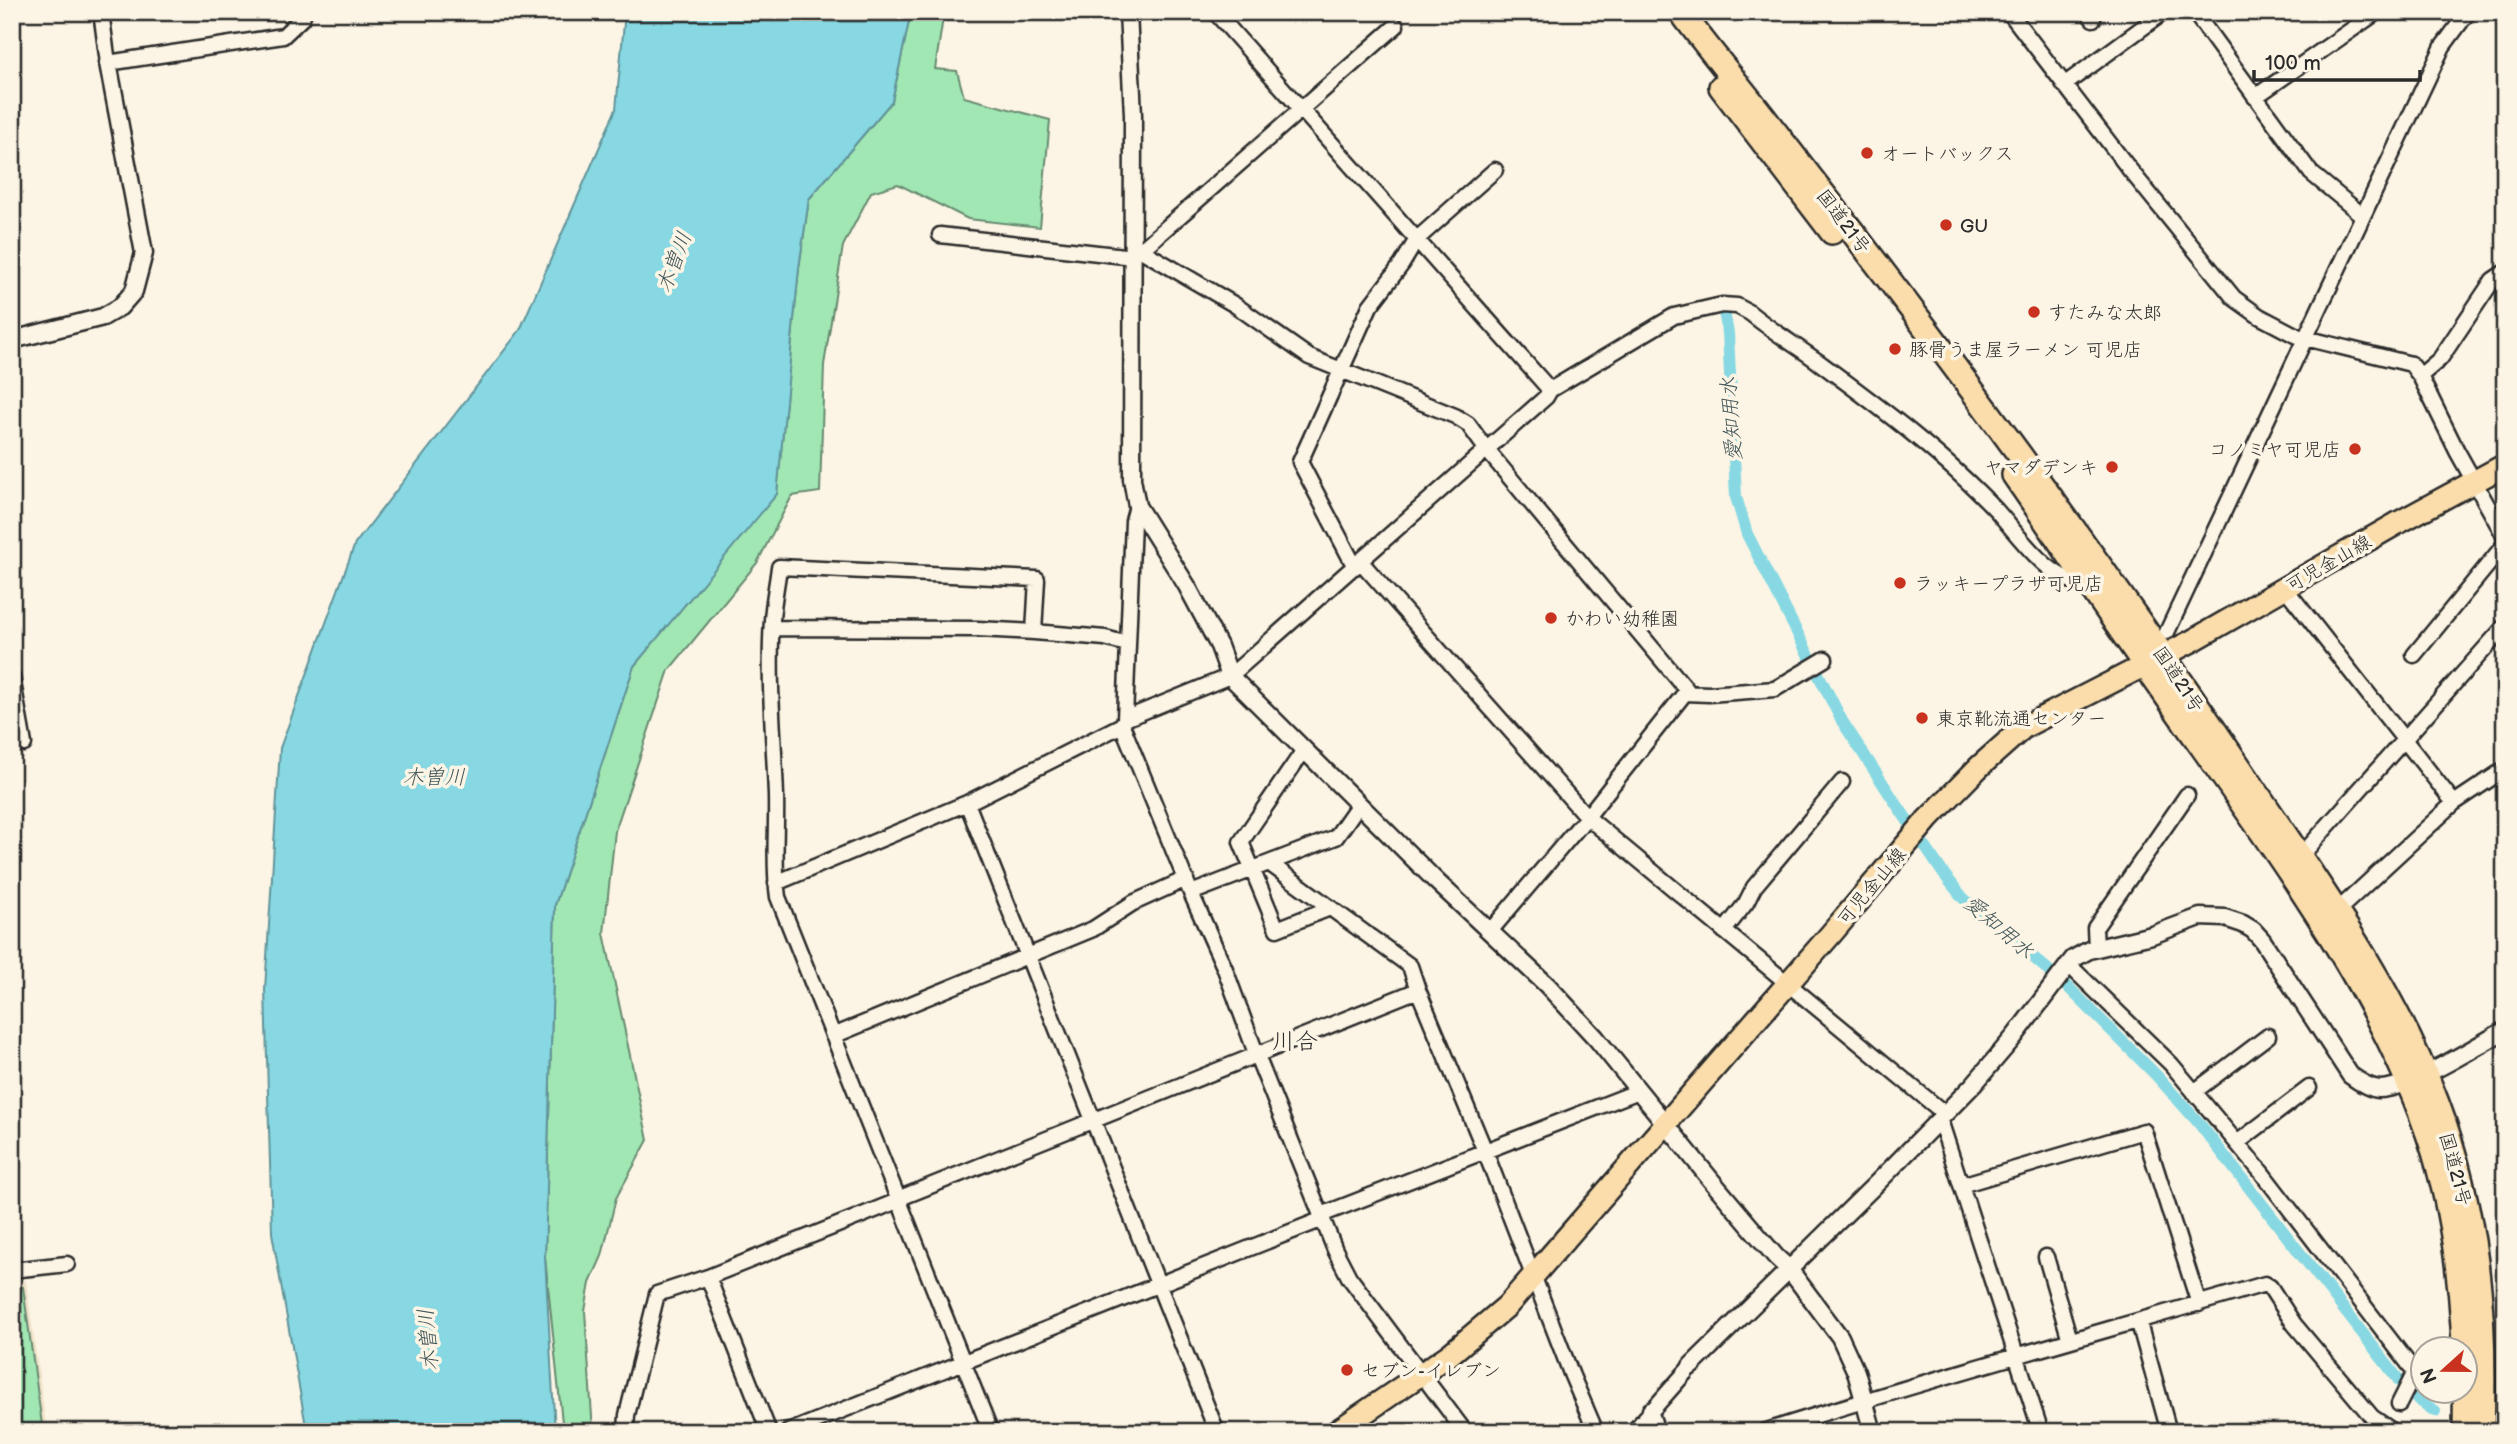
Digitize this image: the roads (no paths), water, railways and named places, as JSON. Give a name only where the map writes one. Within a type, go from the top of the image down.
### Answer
[{"type":"highway","name":"国道21号","points":[[1665,12],[1932,360],[2090,585],[2154,660],[2300,857],[2337,911],[2393,1008],[2416,1077],[2451,1227],[2466,1355],[2465,1432]]},
{"type":"highway","name":"国道21号","points":[[1681,12],[1943,351],[2154,660],[2441,1114],[2462,1181],[2482,1301],[2482,1432]]},
{"type":"main road","name":"可児金山線","points":[[1336,1432],[1401,1389],[1479,1331],[1507,1306],[1928,819],[1979,767],[2024,727],[2154,660],[2505,465]]},
{"type":"street","points":[[12,340],[103,317],[120,307],[134,291],[144,253],[108,64],[101,12]]},
{"type":"street","points":[[108,64],[283,36],[302,18],[304,12]]},
{"type":"street","points":[[1128,12],[1135,252],[1132,479],[1137,506],[1187,586],[1219,646],[1230,676],[1436,881],[1547,985],[1596,1038],[1776,1257],[1789,1269],[1849,1353],[1873,1432]]},
{"type":"street","points":[[1215,12],[1550,390]]},
{"type":"street","points":[[2064,85],[2164,12]]},
{"type":"street","points":[[2194,12],[2311,173],[2363,216]]},
{"type":"street","points":[[2255,96],[2377,12]]},
{"type":"street","points":[[2167,632],[2443,46],[2468,12]]},
{"type":"street","points":[[2013,14],[2064,85],[2234,298],[2259,316],[2297,336],[2411,364],[2420,376],[2505,537]]},
{"type":"street","points":[[1135,252],[1396,26]]},
{"type":"street","points":[[1494,170],[1417,239],[1370,306],[1300,461],[1358,564],[1587,817],[1942,1117],[1961,1185],[2041,1432]]},
{"type":"street","points":[[940,235],[1135,252],[1236,305],[1309,357],[1455,416],[1468,424],[1687,690],[1587,817],[1491,930]]},
{"type":"street","points":[[2420,376],[2440,359],[2493,279],[2505,272]]},
{"type":"street","points":[[776,883],[967,803],[1123,722],[1230,676],[1546,397],[1550,390],[1674,316],[1722,305],[1737,306],[1817,361],[1900,424],[1979,492],[2050,568],[2064,578],[2090,585]]},
{"type":"street","points":[[1137,506],[1133,521],[1123,722],[1188,886],[1225,969],[1335,1250],[1349,1277],[1465,1432]]},
{"type":"street","points":[[2414,655],[2505,544]]},
{"type":"street","points":[[991,1432],[778,897],[772,745],[772,628],[779,567],[1037,579],[1034,632]]},
{"type":"street","points":[[2285,588],[2454,803]]},
{"type":"street","points":[[2300,857],[2505,626]]},
{"type":"street","points":[[772,628],[978,629],[1105,638],[1127,644]]},
{"type":"street","points":[[1685,693],[1775,689],[1825,659]]},
{"type":"street","points":[[12,677],[24,744]]},
{"type":"street","points":[[1304,750],[1241,842],[1277,929],[1330,908]]},
{"type":"street","points":[[2337,911],[2454,803],[2505,769]]},
{"type":"street","points":[[1724,931],[1746,903],[1754,887],[1842,782]]},
{"type":"street","points":[[2096,948],[2095,928],[2187,795]]},
{"type":"street","points":[[967,803],[1217,1432]]},
{"type":"street","points":[[834,1036],[1093,929],[1133,903],[1252,870],[1336,838],[1359,804]]},
{"type":"street","points":[[1269,863],[1410,966],[1596,1432]]},
{"type":"street","points":[[1633,1432],[1691,1366],[1942,1117],[2014,1037],[2066,966],[2083,952],[2152,935],[2200,917],[2225,918],[2243,924],[2262,940],[2350,1074],[2367,1086],[2377,1089],[2416,1077],[2505,1030]]},
{"type":"street","points":[[2066,966],[2171,1064],[2237,1143],[2415,1372],[2401,1402]]},
{"type":"street","points":[[626,1432],[627,1415],[657,1294],[708,1277],[1093,1119],[1418,990]]},
{"type":"street","points":[[2194,1092],[2268,1036]]},
{"type":"street","points":[[2237,1143],[2308,1088]]},
{"type":"street","points":[[788,1432],[1639,1091]]},
{"type":"street","points":[[1961,1185],[2144,1131],[2199,1304]]},
{"type":"street","points":[[2046,1257],[2070,1340]]},
{"type":"street","points":[[12,1269],[67,1264]]},
{"type":"street","points":[[708,1277],[769,1432]]},
{"type":"street","points":[[1763,1432],[1864,1400],[2265,1284],[2270,1287],[2294,1324],[2372,1417],[2395,1432]]},
{"type":"street","points":[[2139,1322],[2169,1432]]},
{"type":"street","points":[[1650,1410],[1657,1432]]},
{"type":"water","name":"木曽川","points":[[625,12],[911,12],[892,101],[809,199],[799,268],[777,494],[634,666],[555,905],[545,1257],[555,1432],[307,1432],[272,1233],[265,989],[280,748],[355,544],[520,330],[616,109]]},
{"type":"waterway","name":"愛知用水","points":[[1724,312],[1728,333],[1736,497],[1747,534],[1842,721],[1943,873],[1963,898],[2066,985],[2156,1075],[2198,1122],[2409,1393],[2435,1411]]},
{"type":"place","name":"オートバックス","points":[[1867,153]]},
{"type":"place","name":"GU","points":[[1946,225]]},
{"type":"place","name":"すたみな太郎","points":[[2034,312]]},
{"type":"place","name":"豚骨うま屋ラーメン 可児店","points":[[1895,349]]},
{"type":"place","name":"コノミヤ可児店","points":[[2355,449]]},
{"type":"place","name":"ヤマダデンキ","points":[[2112,467]]},
{"type":"place","name":"ラッキープラザ可児店","points":[[1900,583]]},
{"type":"place","name":"かわい幼稚園","points":[[1551,618]]},
{"type":"place","name":"東京靴流通センター","points":[[1922,718]]},
{"type":"place","name":"セブン-イレブン","points":[[1347,1370]]},
{"type":"district","name":"川合","points":[[1295,1041]]}]
